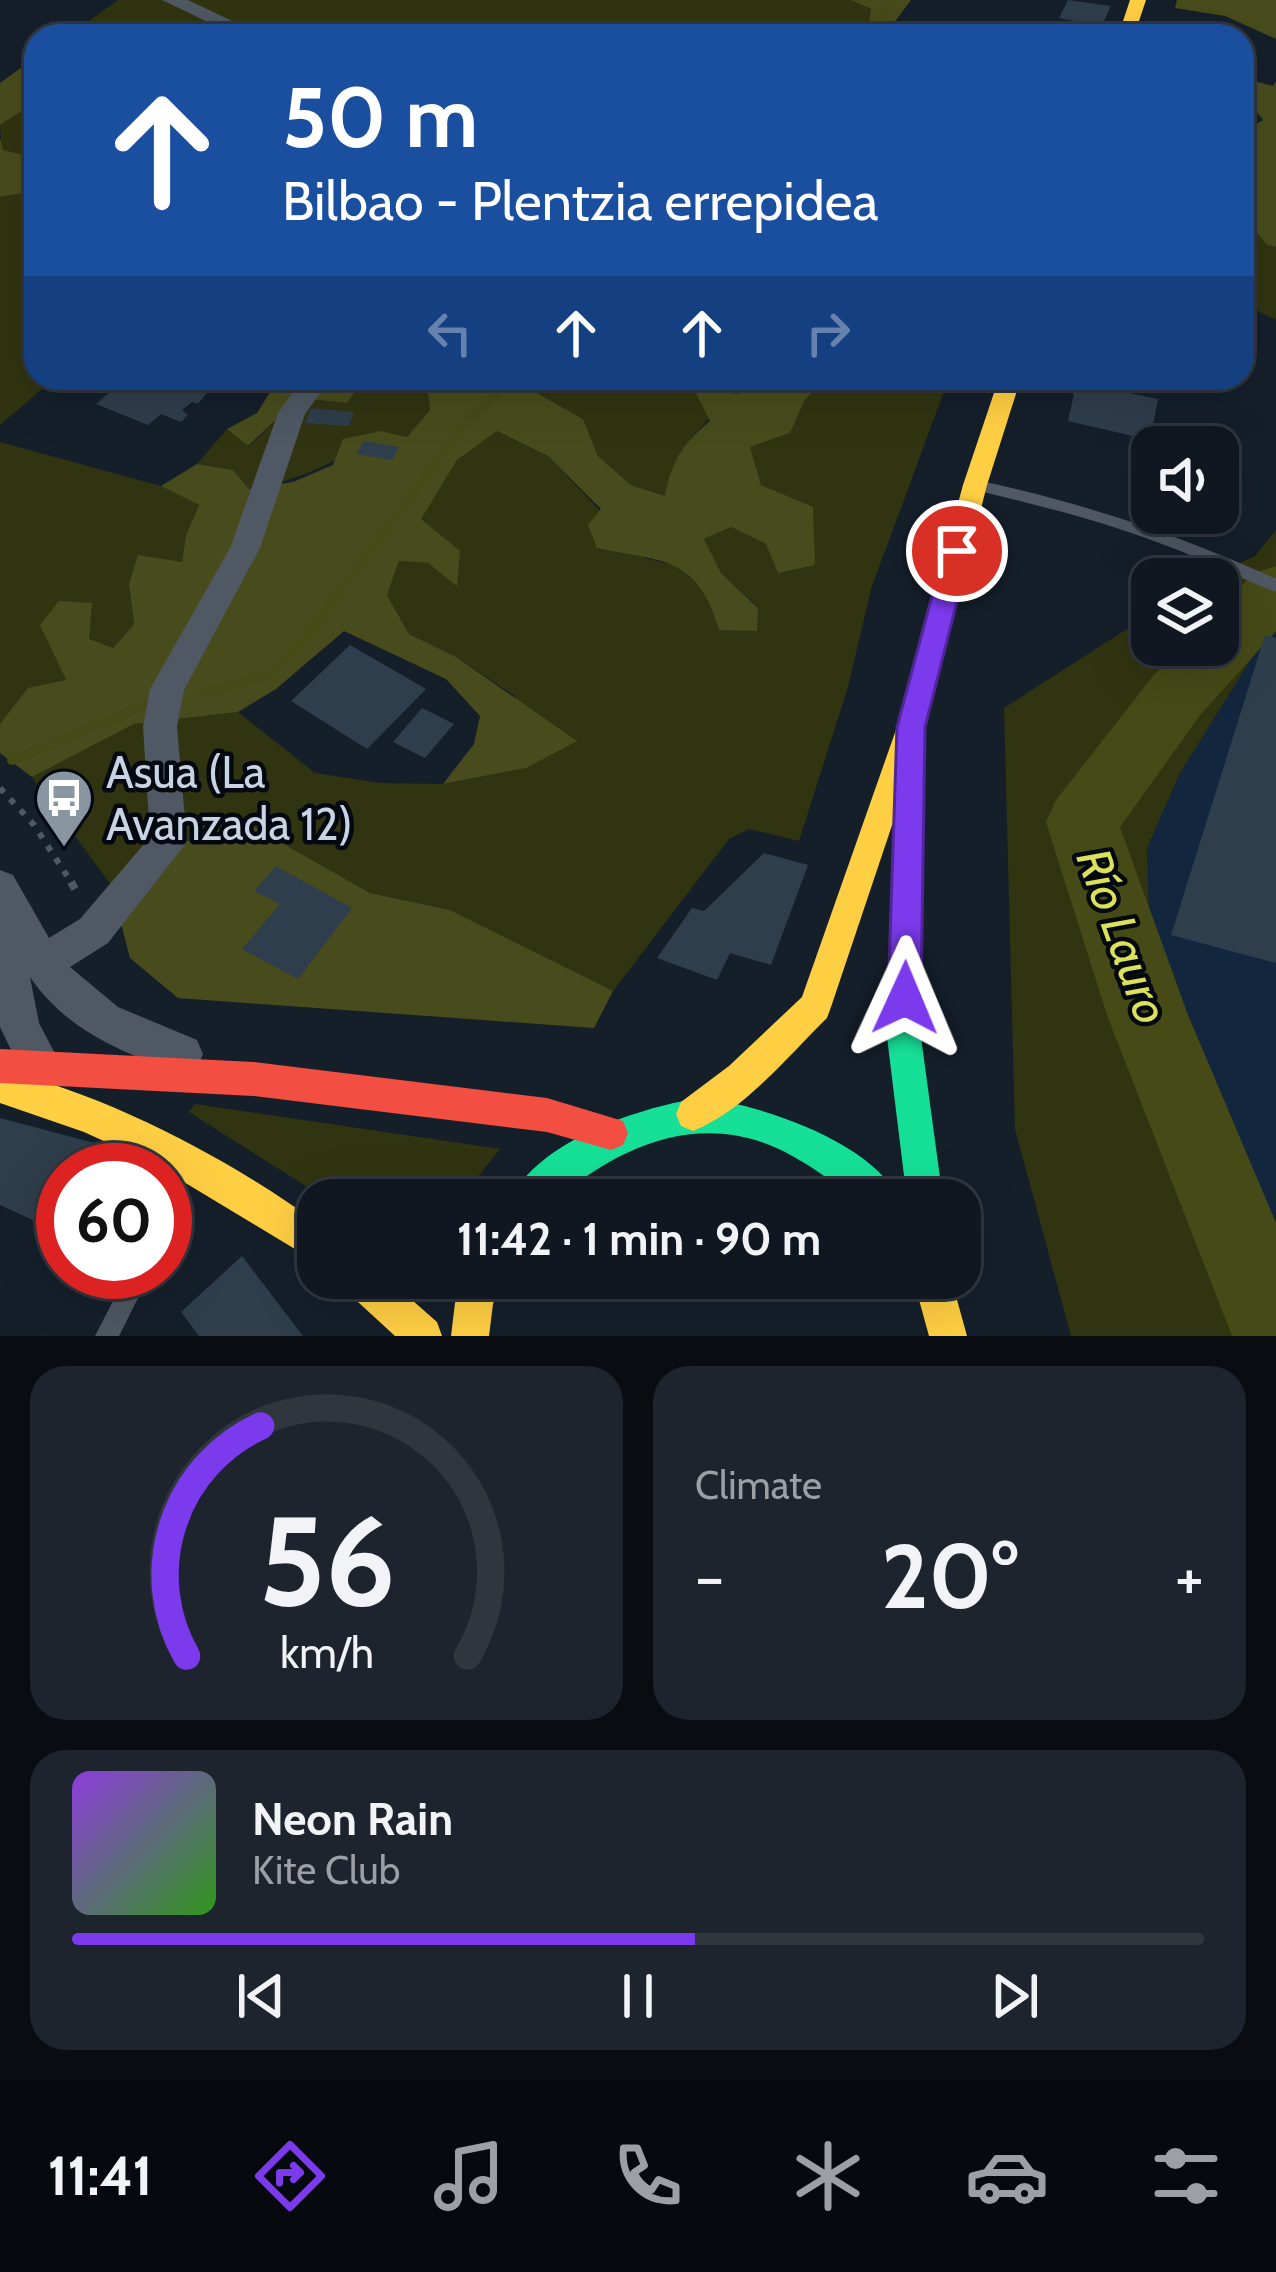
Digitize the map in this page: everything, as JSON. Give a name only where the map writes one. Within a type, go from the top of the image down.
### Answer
[{"type":"main road","points":[[694,1114],[741,1078],[815,1007],[911,727],[975,484],[1006,390]]},
{"type":"main road","points":[[911,727],[904,1037],[923,1179]]},
{"type":"main road","points":[[21,1067],[253,1079],[547,1115],[611,1133]]},
{"type":"main road","points":[[0,1086],[89,1115],[201,1164],[297,1230]]},
{"type":"main road","points":[[546,1179],[611,1133],[652,1119],[694,1114],[752,1119],[809,1140],[863,1179]]},
{"type":"main road","points":[[382,1299],[423,1336]]},
{"type":"main road","points":[[470,1336],[476,1299]]},
{"type":"main road","points":[[939,1299],[948,1336]]},
{"type":"street","points":[[172,0],[227,24]]},
{"type":"street","points":[[44,962],[94,931],[169,842],[160,728],[167,688],[245,548],[292,413],[308,390]]},
{"type":"street","points":[[0,911],[1,888]]},
{"type":"street","points":[[1,888],[44,962],[77,1004],[139,1039],[253,1079]]},
{"type":"street","points":[[0,922],[20,1027],[21,1067],[89,1115]]},
{"type":"lane","points":[[975,484],[1018,493],[1229,563],[1276,586]]},
{"type":"lane","points":[[107,1336],[126,1299]]},
{"type":"path","points":[[0,788],[46,843],[94,931]]},
{"type":"shaded area","points":[[1276,619],[1276,1243],[1149,916],[1147,848],[1180,773]]},
{"type":"green space","points":[[118,0],[851,0],[871,9],[869,21],[860,24],[85,24]]},
{"type":"green space","points":[[851,0],[911,0],[893,24],[860,24],[869,21],[871,9]]},
{"type":"green space","points":[[1177,0],[1276,0],[1276,39],[1254,29],[1254,24],[1175,8]]},
{"type":"green space","points":[[24,66],[24,110],[0,125],[0,83]]},
{"type":"green space","points":[[1254,81],[1273,86],[1276,81],[1276,247],[1267,245],[1254,229],[1254,126],[1263,120],[1254,109]]},
{"type":"green space","points":[[24,110],[24,155],[2,150],[0,125]]},
{"type":"green space","points":[[0,137],[3,150],[24,155],[24,193],[0,197]]},
{"type":"green space","points":[[24,193],[24,390],[41,390],[0,425],[0,197]]},
{"type":"green space","points":[[1254,228],[1267,245],[1276,247],[1276,320],[1254,309]]},
{"type":"green space","points":[[271,390],[356,390],[347,403],[299,398],[248,446],[227,429],[257,413]]},
{"type":"green space","points":[[356,390],[428,390],[430,410],[407,437],[381,431],[350,452],[286,481],[249,489],[233,470],[197,464],[227,429],[249,446],[299,398],[347,403]]},
{"type":"green space","points":[[428,390],[539,390],[583,419],[598,456],[631,485],[665,496],[680,454],[710,421],[694,390],[737,394],[741,390],[815,390],[790,433],[750,447],[761,485],[813,507],[815,565],[778,573],[766,544],[731,527],[704,539],[721,573],[758,608],[757,631],[719,630],[689,575],[660,561],[597,548],[588,525],[601,509],[548,456],[497,431],[457,460],[421,519],[460,551],[457,586],[428,563],[399,561],[387,595],[409,634],[456,657],[577,741],[526,768],[443,784],[474,744],[480,716],[446,679],[344,631],[276,689],[238,712],[134,724],[32,777],[0,753],[0,724],[28,688],[66,680],[40,625],[59,601],[92,603],[89,639],[113,648],[134,624],[129,584],[138,555],[182,562],[186,535],[199,505],[161,486],[197,464],[233,470],[249,489],[293,482],[333,465],[343,439],[381,431],[407,437],[430,410]]},
{"type":"green space","points":[[740,390],[686,445],[666,496],[631,485],[598,456],[583,419],[537,393]]},
{"type":"green space","points":[[814,390],[945,390],[871,589],[848,687],[799,841],[749,829],[729,839],[613,991],[450,910],[370,893],[233,815],[111,885],[32,777],[134,724],[238,712],[315,773],[380,783],[443,784],[526,768],[515,696],[456,657],[409,634],[387,595],[399,561],[428,563],[457,584],[420,519],[457,460],[497,431],[548,456],[645,558],[685,568],[709,596],[719,630],[758,607],[721,573],[704,539],[731,527],[766,544],[761,485],[749,447],[790,433]]},
{"type":"green space","points":[[0,442],[161,486],[199,505],[186,535],[182,563],[129,584],[134,624],[113,648],[41,625],[66,680],[0,724]]},
{"type":"green space","points":[[1276,530],[1276,619],[1180,773],[1147,848],[1149,916],[1276,1243],[1276,1336],[1071,1336],[1015,1129],[1004,708],[1131,626],[1131,666],[1239,666],[1239,564],[1255,556]]},
{"type":"green space","points":[[233,815],[370,893],[450,910],[613,991],[594,1028],[178,998],[130,958],[111,885]]},
{"type":"green space","points":[[195,1104],[500,1149],[476,1179],[297,1180],[189,1112]]},
{"type":"building","points":[[1068,0],[1111,6],[1103,24],[1074,24],[1059,18]]},
{"type":"building","points":[[112,390],[209,390],[198,404],[192,402],[182,410],[188,415],[181,422],[161,414],[148,425],[96,404]]},
{"type":"building","points":[[1056,390],[1115,390],[1158,399],[1153,426],[1131,426],[1131,436],[1068,421],[1074,394]]},
{"type":"building","points":[[311,408],[354,412],[349,426],[305,423]]},
{"type":"building","points":[[364,441],[399,447],[392,460],[356,454]]},
{"type":"building","points":[[1265,635],[1276,638],[1276,963],[1171,935]]},
{"type":"building","points":[[350,645],[426,689],[367,749],[291,701]]},
{"type":"building","points":[[422,708],[454,724],[425,758],[393,742]]},
{"type":"building","points":[[764,853],[808,865],[771,965],[730,953],[717,980],[657,958],[692,908],[704,911]]},
{"type":"building","points":[[276,866],[352,908],[298,979],[242,949],[280,904],[254,891]]},
{"type":"building","points":[[0,1118],[94,1143],[36,1143],[36,1221],[0,1205]]},
{"type":"building","points":[[242,1256],[303,1336],[199,1336],[181,1312]]},
{"type":"waterway","points":[[877,24],[893,0]]},
{"type":"waterway","points":[[391,523],[465,424],[500,390]]},
{"type":"waterway","points":[[199,694],[272,674],[303,641],[393,520]]},
{"type":"waterway","name":"Río Lauro","points":[[1276,590],[1177,695],[1082,822],[1147,1015],[1276,1330]]},
{"type":"waterway","points":[[12,760],[148,704]]},
{"type":"traffic: fast","points":[[909,778],[904,1037],[922,1179]]},
{"type":"traffic: fast","points":[[553,1179],[617,1136],[660,1120],[704,1115],[748,1121],[792,1137],[856,1179]]},
{"type":"traffic: slow","points":[[1130,24],[1138,0]]},
{"type":"traffic: slow","points":[[693,1114],[741,1078],[815,1007],[911,727],[975,485],[1006,390]]},
{"type":"traffic: slow","points":[[1,1086],[167,1152],[244,1194],[297,1230]]},
{"type":"traffic: slow","points":[[382,1299],[423,1336]]},
{"type":"traffic: slow","points":[[470,1336],[476,1299]]},
{"type":"traffic: slow","points":[[938,1299],[948,1336]]},
{"type":"traffic: jam","points":[[0,1066],[253,1079],[547,1115],[611,1133]]},
{"type":"place","name":"Asua (La Avanzada 12)","points":[[64,849]]},
{"type":"route","points":[[905,998],[911,727],[957,551]]}]
